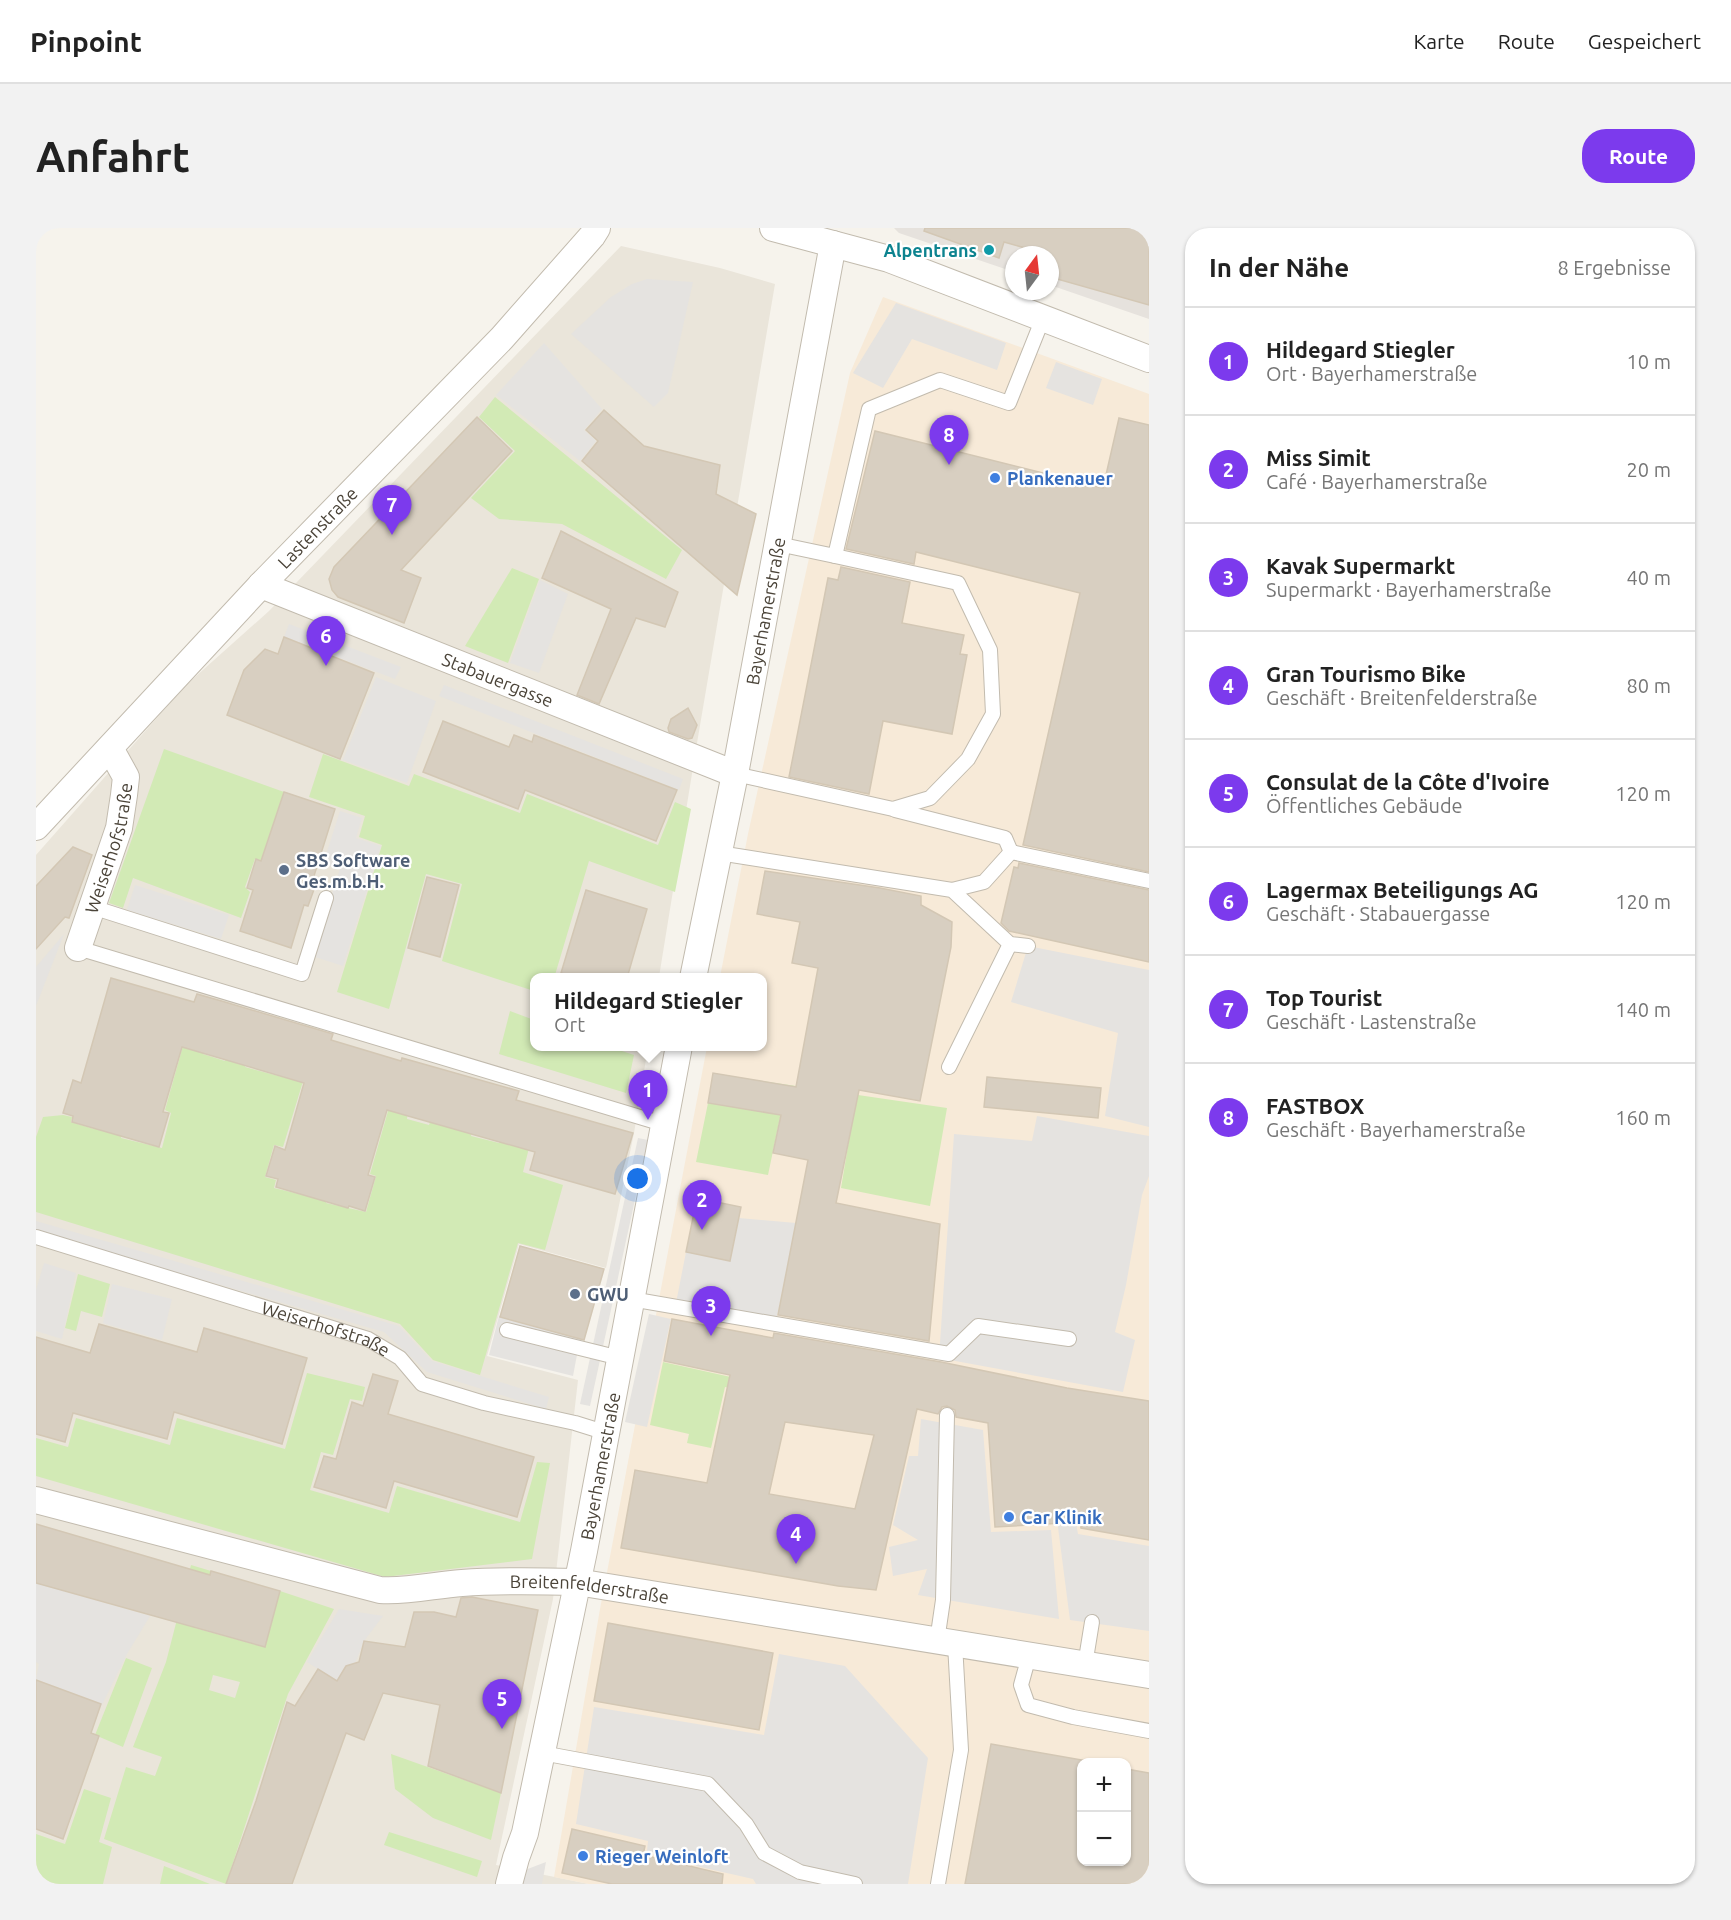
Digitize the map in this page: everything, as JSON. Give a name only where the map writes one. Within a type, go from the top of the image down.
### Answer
[{"type":"street","name":"Lastenstraße","points":[[36,827],[261,585],[502,338],[597,228]]},
{"type":"street","points":[[772,228],[833,233],[888,259],[1149,359]]},
{"type":"street","name":"Bayerhamerstraße","points":[[694,973],[735,774],[833,233]]},
{"type":"street","name":"Stabauergasse","points":[[261,585],[735,774]]},
{"type":"street","name":"Weiserhofstraße","points":[[78,948],[119,828],[126,777],[110,748]]},
{"type":"street","name":"Bayerhamerstraße","points":[[509,1884],[525,1833],[577,1582],[678,1051]]},
{"type":"street","name":"Breitenfelderstraße","points":[[36,1500],[380,1590],[396,1592],[491,1581],[577,1582],[1149,1675]]},
{"type":"lane","points":[[835,556],[869,409],[940,380],[1009,403],[1043,318]]},
{"type":"lane","points":[[778,544],[958,583],[990,650],[993,714],[968,759],[930,798],[893,809]]},
{"type":"lane","points":[[735,774],[893,809],[1005,838],[1011,852]]},
{"type":"lane","points":[[1011,852],[1149,881]]},
{"type":"lane","points":[[719,853],[952,890],[984,882],[1011,852]]},
{"type":"lane","points":[[952,890],[1010,944],[1028,946]]},
{"type":"lane","points":[[92,907],[302,974],[326,898]]},
{"type":"lane","points":[[949,1067],[1010,944]]},
{"type":"lane","points":[[78,948],[663,1124]]},
{"type":"lane","name":"Weiserhofstraße","points":[[36,1237],[368,1339],[400,1358],[422,1384],[484,1403],[575,1423],[607,1433]]},
{"type":"lane","points":[[631,1299],[948,1359],[978,1326],[1069,1339]]},
{"type":"lane","points":[[507,1330],[620,1358]]},
{"type":"lane","points":[[938,1884],[961,1750],[946,1642],[943,1600],[947,1415]]},
{"type":"lane","points":[[1085,1665],[1092,1622]]},
{"type":"lane","points":[[1029,1656],[1022,1685],[1028,1705],[1073,1717],[1149,1731]]},
{"type":"lane","points":[[542,1753],[708,1784],[746,1824],[764,1852],[801,1872],[855,1884]]},
{"type":"shaded area","points":[[894,228],[1149,228],[1149,319],[1059,288],[1059,246],[1005,246],[1005,269],[899,233]]},
{"type":"shaded area","points":[[621,246],[720,268],[775,284],[660,973],[530,973],[530,1051],[647,1051],[634,1133],[606,1268],[519,1244],[487,1356],[578,1380],[553,1599],[496,1865],[589,1884],[36,1884],[36,855],[185,686],[269,611]]},
{"type":"shaded area","points":[[647,279],[693,282],[668,393],[654,407],[571,334],[611,297],[632,284]]},
{"type":"shaded area","points":[[883,297],[1149,394],[1149,1884],[589,1884],[554,1877],[600,1609],[706,1051],[767,1051],[767,973],[721,973],[748,834],[850,373]]},
{"type":"shaded area","points":[[896,303],[1006,343],[997,370],[912,339],[883,388],[853,373]]},
{"type":"shaded area","points":[[544,343],[602,409],[584,430],[596,441],[580,461],[496,395]]},
{"type":"shaded area","points":[[1056,362],[1102,379],[1093,405],[1046,388]]},
{"type":"shaded area","points":[[540,580],[568,594],[539,673],[510,663]]},
{"type":"shaded area","points":[[289,624],[401,667],[395,679],[284,637]]},
{"type":"shaded area","points":[[376,677],[436,701],[407,783],[343,760]]},
{"type":"shaded area","points":[[444,685],[683,779],[679,790],[439,696]]},
{"type":"shaded area","points":[[340,811],[362,818],[356,838],[381,846],[343,966],[312,956],[340,869],[323,864]]},
{"type":"shaded area","points":[[135,885],[229,915],[221,939],[127,910]]},
{"type":"shaded area","points":[[64,934],[36,1006],[36,967]]},
{"type":"shaded area","points":[[1028,946],[1149,970],[1149,1127],[1105,1116],[1118,1033],[1011,1002]]},
{"type":"shaded area","points":[[1037,1116],[1149,1136],[1149,1176],[1142,1195],[1115,1332],[1135,1340],[1123,1392],[939,1358],[954,1134],[1032,1141]]},
{"type":"shaded area","points":[[638,1138],[648,1140],[590,1406],[580,1404]]},
{"type":"shaded area","points":[[739,1218],[796,1223],[776,1322],[676,1303],[686,1252],[730,1261]]},
{"type":"shaded area","points":[[36,1221],[399,1326],[432,1361],[549,1397],[546,1409],[427,1372],[384,1332],[36,1232]]},
{"type":"shaded area","points":[[44,1263],[76,1273],[62,1339],[36,1331],[36,1290]]},
{"type":"shaded area","points":[[112,1284],[172,1299],[162,1340],[103,1323]]},
{"type":"shaded area","points":[[649,1314],[671,1319],[647,1427],[625,1422]]},
{"type":"shaded area","points":[[499,1316],[580,1339],[573,1376],[489,1355]]},
{"type":"shaded area","points":[[921,1419],[983,1430],[991,1532],[1051,1530],[1059,1619],[918,1595],[927,1569],[893,1576],[889,1547],[918,1540],[893,1525],[909,1456],[918,1456]]},
{"type":"shaded area","points":[[1072,1502],[1078,1534],[1149,1546],[1149,1631],[1070,1620],[1055,1504]]},
{"type":"shaded area","points":[[36,1583],[150,1616],[127,1654],[102,1705],[36,1679],[39,1664],[36,1662]]},
{"type":"shaded area","points":[[339,1609],[383,1616],[364,1641],[354,1666],[346,1666],[337,1681],[307,1662]]},
{"type":"shaded area","points":[[779,1654],[845,1666],[928,1758],[908,1884],[756,1884],[753,1879],[696,1866],[697,1862],[647,1851],[648,1841],[576,1824],[594,1707],[764,1735]]},
{"type":"shaded area","points":[[546,1862],[542,1884],[522,1884],[525,1870]]},
{"type":"green space","points":[[495,397],[682,550],[666,579],[562,524],[499,519],[471,498],[515,451],[479,417]]},
{"type":"green space","points":[[512,568],[539,579],[508,663],[465,646]]},
{"type":"green space","points":[[164,749],[284,792],[261,860],[255,859],[245,887],[250,892],[241,918],[133,878],[123,908],[109,903]]},
{"type":"green space","points":[[323,754],[409,786],[414,774],[520,813],[527,794],[658,845],[675,802],[691,809],[675,892],[589,861],[556,973],[530,973],[530,990],[442,961],[462,884],[426,874],[389,1009],[337,992],[382,845],[359,837],[365,816],[309,797]]},
{"type":"green space","points":[[510,1011],[530,1018],[530,1051],[622,1051],[634,1055],[626,1093],[499,1054]]},
{"type":"green space","points":[[184,1042],[204,1047],[203,1054],[225,1061],[228,1054],[246,1060],[245,1067],[290,1079],[304,1078],[283,1147],[274,1145],[265,1177],[276,1180],[274,1188],[299,1194],[301,1187],[326,1195],[326,1203],[366,1212],[376,1176],[370,1174],[390,1104],[408,1109],[407,1119],[429,1125],[432,1117],[472,1129],[471,1136],[499,1143],[502,1139],[529,1148],[523,1172],[563,1185],[545,1250],[518,1243],[480,1375],[433,1360],[400,1324],[36,1212],[36,1137],[43,1117],[63,1115],[72,1117],[71,1122],[94,1129],[96,1124],[122,1131],[121,1138],[162,1148],[171,1113],[165,1110]]},
{"type":"green space","points":[[748,1079],[947,1108],[930,1206],[841,1188],[852,1122],[782,1108],[768,1175],[696,1162],[708,1103]]},
{"type":"green space","points":[[78,1274],[110,1284],[102,1317],[81,1311],[76,1331],[65,1328]]},
{"type":"green space","points":[[663,1362],[758,1383],[756,1394],[725,1387],[711,1448],[687,1443],[689,1434],[650,1425]]},
{"type":"green space","points":[[307,1373],[365,1387],[362,1401],[350,1399],[333,1455],[321,1452],[310,1490],[389,1513],[397,1486],[520,1522],[537,1462],[550,1463],[532,1559],[385,1577],[36,1476],[36,1438],[68,1447],[76,1418],[170,1445],[177,1418],[285,1449]]},
{"type":"green space","points":[[191,1565],[211,1571],[195,1628],[264,1647],[280,1591],[334,1609],[288,1694],[226,1884],[104,1839],[126,1767],[155,1776],[162,1757],[133,1747],[166,1662]],"holes":[[[213,1675],[240,1682],[235,1698],[209,1690]]]},
{"type":"green space","points":[[126,1658],[152,1668],[123,1747],[95,1735]]},
{"type":"green space","points":[[391,1754],[501,1793],[491,1840],[433,1818],[395,1789]]},
{"type":"green space","points":[[84,1789],[111,1798],[99,1842],[112,1847],[103,1884],[36,1884],[36,1834],[65,1844]]},
{"type":"green space","points":[[389,1832],[482,1861],[477,1877],[384,1845]]},
{"type":"green space","points":[[164,1866],[210,1884],[160,1884]]},
{"type":"building","points":[[925,228],[1149,228],[1149,305],[1059,280],[1059,246],[1018,246],[1004,242],[999,258],[924,231]]},
{"type":"building","points":[[604,410],[644,446],[720,465],[716,494],[756,514],[737,595],[582,461],[598,441],[586,430]]},
{"type":"building","points":[[477,417],[512,451],[401,570],[421,578],[404,623],[338,597],[332,590],[329,579],[334,567]]},
{"type":"building","points":[[1119,418],[1149,425],[1149,872],[1023,845],[1080,593],[916,552],[914,564],[846,549],[875,431],[1103,488]]},
{"type":"building","points":[[561,531],[678,592],[665,627],[636,618],[599,704],[577,695],[611,609],[542,578]]},
{"type":"building","points":[[841,567],[910,582],[902,623],[964,635],[960,654],[967,655],[952,734],[883,721],[869,794],[789,777],[828,578],[838,580]]},
{"type":"building","points":[[284,637],[374,673],[340,759],[227,715],[244,670],[265,649],[278,654]]},
{"type":"building","points":[[688,708],[697,725],[692,738],[688,739],[669,732],[668,728],[671,719]]},
{"type":"building","points":[[443,721],[509,747],[514,735],[532,742],[534,735],[677,790],[656,841],[525,790],[518,809],[423,772]]},
{"type":"building","name":"SBS Software Ges.m.b.H.","points":[[284,792],[335,809],[313,879],[317,881],[308,906],[304,905],[291,948],[240,931],[253,890],[247,888],[256,859],[261,861]]},
{"type":"building","points":[[73,847],[92,855],[69,918],[65,917],[36,949],[36,886]]},
{"type":"building","points":[[1019,863],[1149,890],[1149,962],[1009,931],[1001,923],[1014,867],[1018,868]]},
{"type":"building","points":[[765,871],[921,896],[921,905],[952,922],[951,947],[920,1101],[859,1090],[836,1203],[940,1224],[929,1341],[778,1315],[808,1160],[773,1153],[781,1115],[708,1103],[713,1073],[796,1087],[818,968],[792,963],[800,922],[757,914]]},
{"type":"building","points":[[427,877],[459,885],[440,957],[408,948]]},
{"type":"building","points":[[586,890],[647,909],[628,973],[561,973]]},
{"type":"building","points":[[111,978],[194,1002],[197,994],[333,1034],[331,1040],[401,1061],[402,1058],[519,1091],[516,1100],[633,1133],[615,1194],[530,1170],[535,1152],[387,1110],[368,1175],[375,1177],[365,1211],[276,1187],[278,1179],[266,1176],[275,1146],[285,1150],[304,1083],[182,1047],[163,1112],[169,1113],[159,1147],[72,1122],[73,1116],[63,1113],[73,1080],[81,1083]]},
{"type":"building","points":[[987,1077],[1101,1088],[1098,1118],[984,1107]]},
{"type":"building","points":[[697,1198],[741,1207],[730,1261],[686,1252]]},
{"type":"building","points":[[520,1246],[604,1269],[584,1340],[500,1317]]},
{"type":"building","points":[[672,1319],[773,1338],[774,1333],[941,1362],[1067,1388],[1149,1401],[1149,1540],[1081,1528],[1080,1522],[995,1527],[988,1423],[956,1417],[955,1410],[947,1406],[942,1407],[938,1414],[917,1409],[876,1590],[838,1586],[621,1548],[635,1470],[707,1483],[730,1375],[664,1361]],"holes":[[[785,1422],[874,1435],[855,1509],[769,1494]]]},
{"type":"building","points":[[99,1324],[197,1352],[204,1328],[307,1358],[282,1444],[174,1412],[167,1439],[73,1413],[65,1442],[36,1434],[36,1337],[90,1353]]},
{"type":"building","points":[[373,1374],[398,1381],[388,1414],[534,1457],[517,1517],[394,1481],[386,1508],[314,1487],[324,1456],[336,1459],[352,1402],[363,1406]]},
{"type":"building","points":[[36,1524],[210,1575],[211,1571],[280,1591],[265,1647],[36,1583]]},
{"type":"building","points":[[472,1597],[538,1610],[501,1793],[428,1766],[440,1705],[383,1693],[364,1740],[346,1733],[292,1884],[226,1884],[256,1801],[287,1702],[295,1706],[318,1669],[337,1681],[346,1666],[359,1662],[364,1641],[405,1647],[414,1612],[434,1612],[456,1617],[461,1598]]},
{"type":"building","points":[[608,1623],[773,1653],[759,1730],[594,1701]]},
{"type":"building","points":[[36,1680],[101,1704],[91,1733],[99,1736],[63,1839],[36,1829]]},
{"type":"building","points":[[991,1744],[1077,1759],[1077,1866],[1131,1866],[1131,1770],[1149,1773],[1149,1884],[965,1884]]},
{"type":"building","points":[[572,1829],[645,1846],[643,1855],[723,1874],[722,1884],[612,1884],[562,1873]]},
{"type":"place","name":"Alpentrans","points":[[989,250]]},
{"type":"place","name":"FASTBOX","points":[[949,465]]},
{"type":"place","name":"Plankenauer","points":[[995,478]]},
{"type":"place","name":"Top Tourist","points":[[392,535]]},
{"type":"place","name":"Lagermax Beteiligungs AG","points":[[326,666]]},
{"type":"place","name":"SBS Software Ges.m.b.H.","points":[[284,870]]},
{"type":"place","name":"Hildegard Stiegler","points":[[648,1120]]},
{"type":"place","name":"Miss Simit","points":[[702,1230]]},
{"type":"place","name":"GWU","points":[[575,1294]]},
{"type":"place","name":"Kavak Supermarkt","points":[[711,1336]]},
{"type":"place","name":"Car Klinik","points":[[1009,1517]]},
{"type":"place","name":"Gran Tourismo Bike","points":[[796,1564]]},
{"type":"place","name":"Consulat de la Côte d'Ivoire","points":[[502,1729]]},
{"type":"place","name":"Rieger Weinloft","points":[[583,1856]]}]
